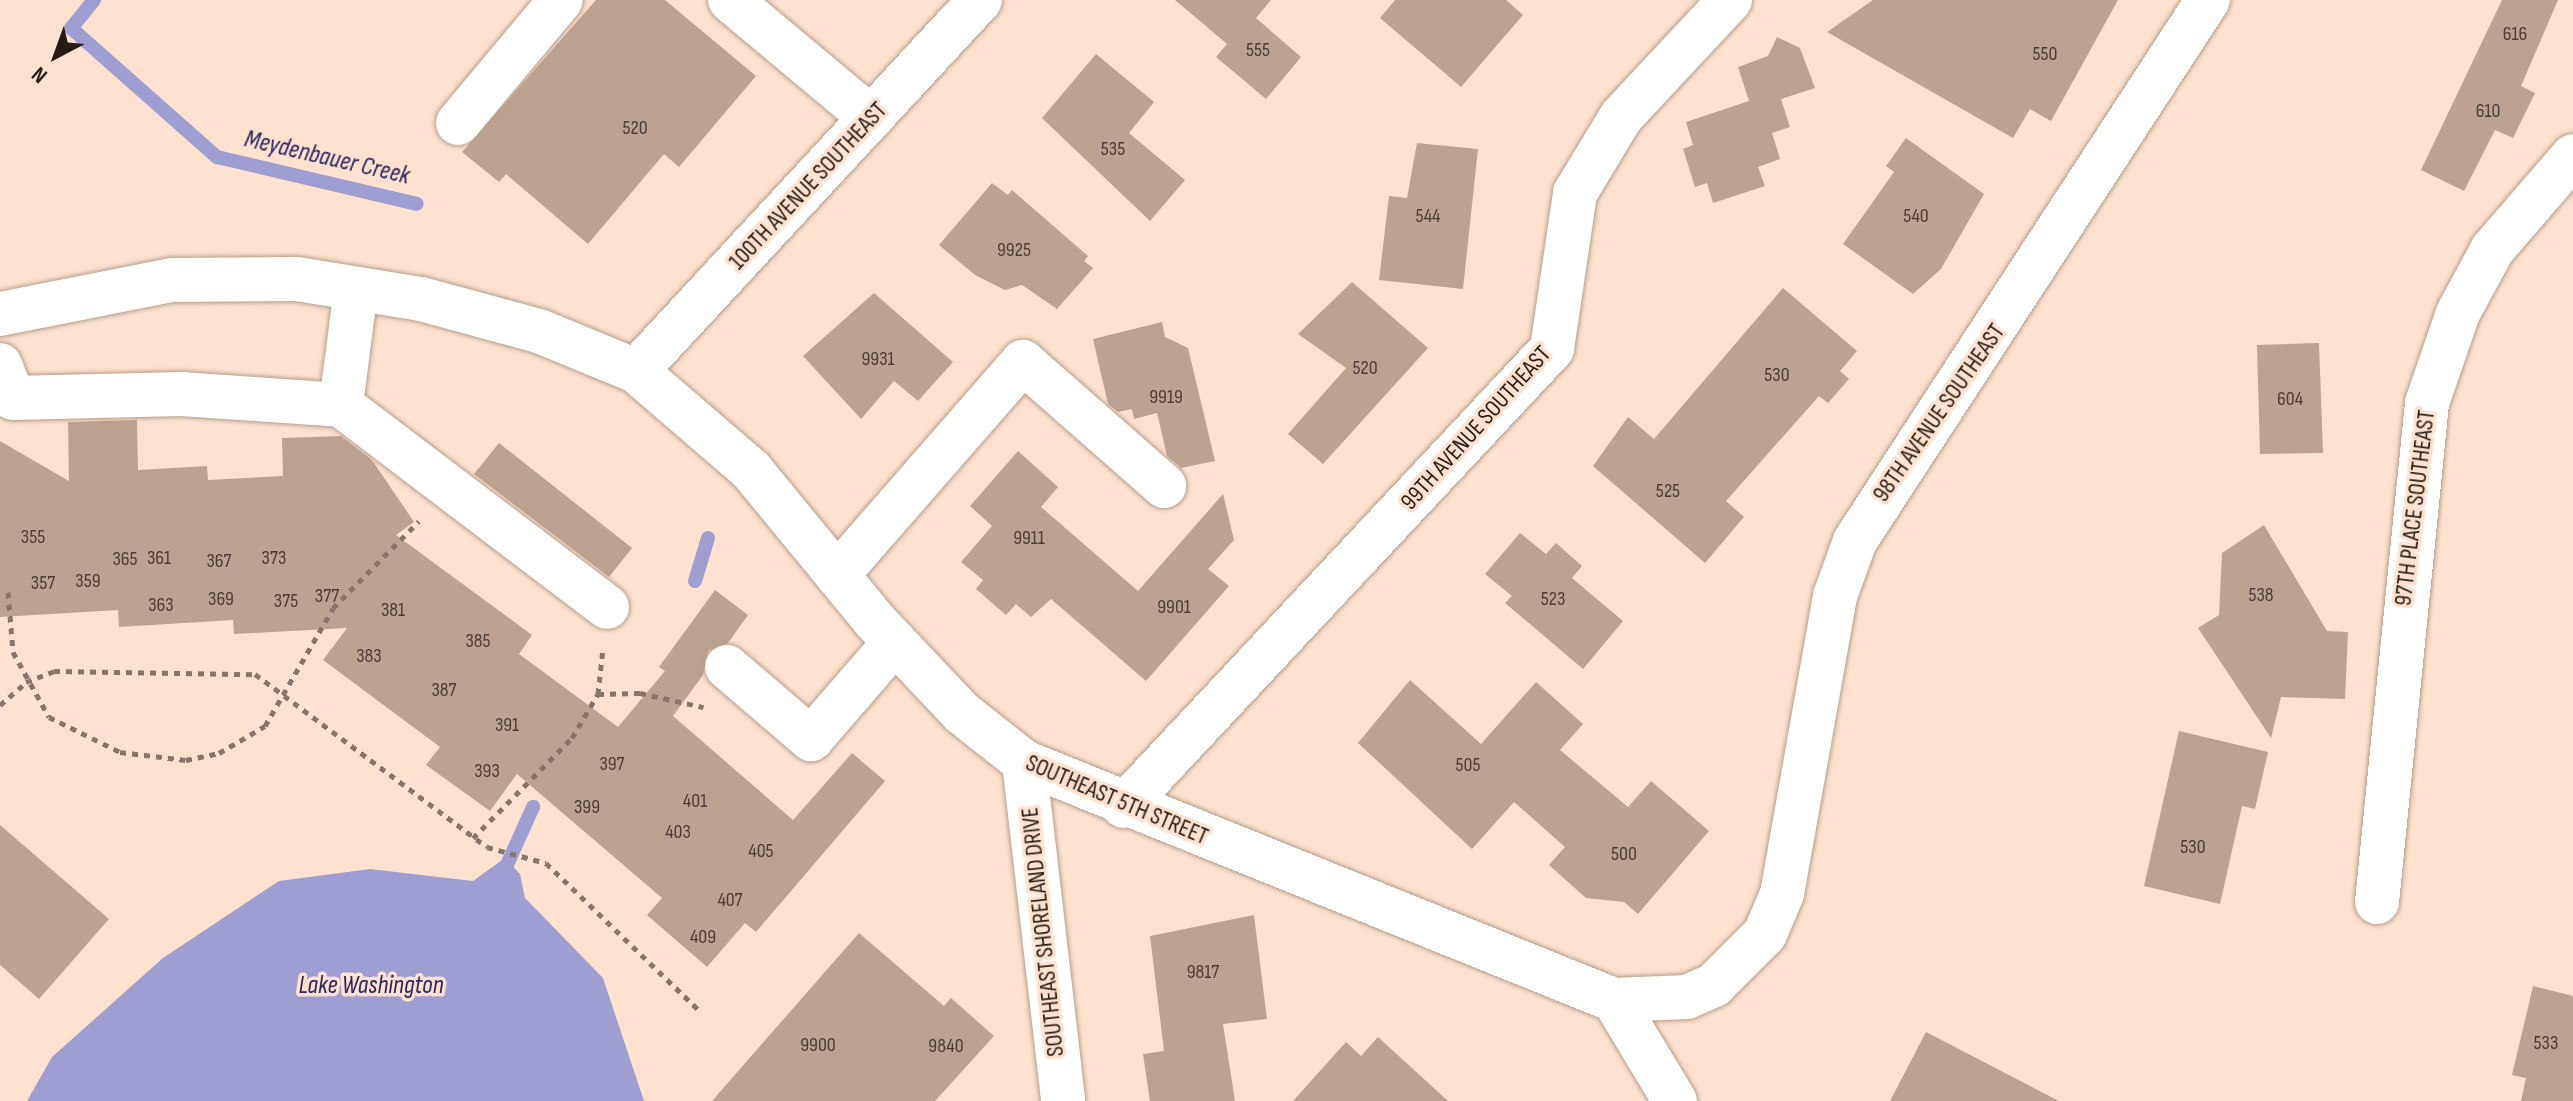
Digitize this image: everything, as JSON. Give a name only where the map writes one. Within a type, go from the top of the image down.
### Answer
[{"type":"street","points":[[458,123],[561,0]]},
{"type":"street","points":[[730,0],[871,118]]},
{"type":"street","name":"100TH AVENUE SOUTHEAST","points":[[636,371],[980,0]]},
{"type":"street","name":"99TH AVENUE SOUTHEAST","points":[[1124,806],[1552,349],[1575,193],[1621,117],[1730,0]]},
{"type":"street","name":"98TH AVENUE SOUTHEAST","points":[[1614,1000],[1687,997],[1714,985],[1765,934],[1782,894],[1835,596],[1855,541],[2208,0]]},
{"type":"street","name":"97TH PLACE SOUTHEAST","points":[[2377,902],[2427,403],[2458,313],[2492,250],[2573,156]]},
{"type":"street","name":"SOUTHEAST 5TH STREET","points":[[0,314],[172,280],[297,279],[356,289],[539,331],[636,371],[751,470],[895,642],[962,713],[1024,762],[1124,806],[1614,1000]]},
{"type":"street","points":[[341,405],[356,289]]},
{"type":"street","points":[[837,575],[1023,362],[1164,486]]},
{"type":"street","points":[[4,389],[181,394],[341,405],[607,607]]},
{"type":"street","points":[[727,667],[811,739],[895,642]]},
{"type":"street","name":"SOUTHEAST SHORELAND DRIVE","points":[[1024,762],[1063,1101]]},
{"type":"street","points":[[1614,1000],[1675,1101]]},
{"type":"path","points":[[8,592],[13,652],[26,682],[66,731],[161,761],[219,753],[245,741],[287,696],[333,608],[397,551],[446,485]]},
{"type":"path","points":[[473,838],[544,771],[598,694],[607,607]]},
{"type":"path","points":[[598,694],[640,693],[711,710],[727,667]]},
{"type":"path","points":[[0,705],[26,682],[54,671],[245,673],[287,696],[487,847],[526,856],[558,874],[701,1012]]},
{"type":"water","name":"Lake Washington","points":[[505,858],[520,874],[525,898],[603,978],[644,1101],[27,1101],[52,1057],[163,958],[279,881],[370,869],[473,881]]},
{"type":"building","points":[[596,0],[665,0],[756,76],[679,167],[664,154],[588,244],[506,174],[499,182],[462,152]]},
{"type":"building","points":[[1175,0],[1271,0],[1256,18],[1301,57],[1266,99],[1216,57],[1227,44]]},
{"type":"building","points":[[1395,0],[1506,0],[1523,15],[1461,87],[1380,18]]},
{"type":"building","points":[[1873,0],[2118,0],[2051,121],[2030,109],[2013,138],[1827,32]]},
{"type":"building","points":[[2502,0],[2558,0],[2521,86],[2535,93],[2513,138],[2495,130],[2464,191],[2421,170]]},
{"type":"building","points":[[1777,37],[1800,48],[1815,88],[1781,99],[1790,127],[1772,133],[1780,159],[1758,167],[1765,186],[1713,203],[1707,183],[1695,187],[1683,149],[1693,145],[1686,122],[1749,101],[1738,67],[1768,56]]},
{"type":"building","points":[[1096,54],[1154,102],[1129,133],[1185,180],[1150,221],[1042,118]]},
{"type":"building","points":[[1906,138],[1984,194],[1941,269],[1913,294],[1843,244],[1894,172],[1886,166]]},
{"type":"building","points":[[1417,143],[1478,149],[1463,289],[1379,280],[1389,196],[1407,198]]},
{"type":"building","points":[[992,183],[1008,195],[1012,190],[1088,256],[1084,261],[1093,268],[1057,309],[1022,285],[1005,290],[975,275],[939,245]]},
{"type":"building","points":[[1352,282],[1428,348],[1323,464],[1288,434],[1346,368],[1298,334]]},
{"type":"building","points":[[1783,288],[1857,351],[1840,371],[1849,379],[1828,403],[1819,396],[1726,501],[1744,517],[1705,563],[1593,466],[1628,417],[1654,439]]},
{"type":"building","points":[[874,293],[953,362],[918,401],[894,381],[861,419],[803,356]]},
{"type":"building","points":[[1162,322],[1165,337],[1188,348],[1215,461],[1181,468],[1167,456],[1157,413],[1134,419],[1132,409],[1118,412],[1108,404],[1093,339]]},
{"type":"building","points":[[2319,343],[2323,453],[2260,454],[2257,345]]},
{"type":"building","points":[[137,420],[138,470],[207,466],[208,480],[283,476],[282,438],[341,436],[372,460],[414,522],[396,535],[532,635],[519,654],[618,727],[665,671],[659,667],[715,590],[748,615],[728,643],[708,651],[703,675],[673,716],[793,820],[852,753],[885,781],[756,932],[745,923],[707,967],[647,915],[662,898],[517,774],[490,811],[426,765],[440,747],[323,660],[347,628],[234,634],[233,620],[119,627],[118,610],[0,617],[0,441],[69,481],[68,422]]},
{"type":"building","points":[[499,443],[632,548],[609,577],[474,474]]},
{"type":"building","points":[[1018,451],[1058,487],[1041,507],[1138,591],[1223,494],[1234,540],[1208,569],[1229,586],[1146,681],[1051,599],[1031,617],[1016,604],[1006,615],[976,589],[983,580],[961,562],[992,526],[970,506]]},
{"type":"building","points":[[2264,525],[2327,631],[2348,632],[2345,699],[2281,697],[2271,738],[2198,628],[2219,615],[2222,553]]},
{"type":"building","points":[[1520,533],[1546,554],[1556,543],[1582,566],[1572,578],[1623,621],[1583,669],[1505,603],[1512,596],[1485,574]]},
{"type":"building","points":[[1410,680],[1481,744],[1536,682],[1583,724],[1560,750],[1628,807],[1651,781],[1709,831],[1638,914],[1624,902],[1586,898],[1549,865],[1565,847],[1514,802],[1472,849],[1358,743]]},
{"type":"building","points":[[2179,731],[2268,752],[2255,809],[2242,806],[2220,904],[2144,886]]},
{"type":"building","points":[[0,825],[109,919],[39,999],[0,965]]},
{"type":"building","points":[[1254,915],[1267,1019],[1223,1024],[1235,1101],[1150,1101],[1143,1054],[1164,1051],[1150,936]]},
{"type":"building","points":[[859,933],[944,1006],[951,998],[994,1036],[935,1101],[712,1101]]},
{"type":"building","points":[[2533,986],[2573,996],[2573,1101],[2521,1101],[2526,1078],[2512,1075]]},
{"type":"building","points":[[1926,1032],[2059,1101],[1890,1101]]},
{"type":"building","points":[[1378,1037],[1448,1101],[1293,1101],[1346,1042],[1361,1056]]},
{"type":"waterway","name":"Meydenbauer Creek","points":[[94,0],[71,28],[217,157],[417,204]]},
{"type":"waterway","name":"Meydenbauer Creek","points":[[695,581],[708,538]]},
{"type":"waterway","name":"Meydenbauer Creek","points":[[502,876],[533,807]]}]
